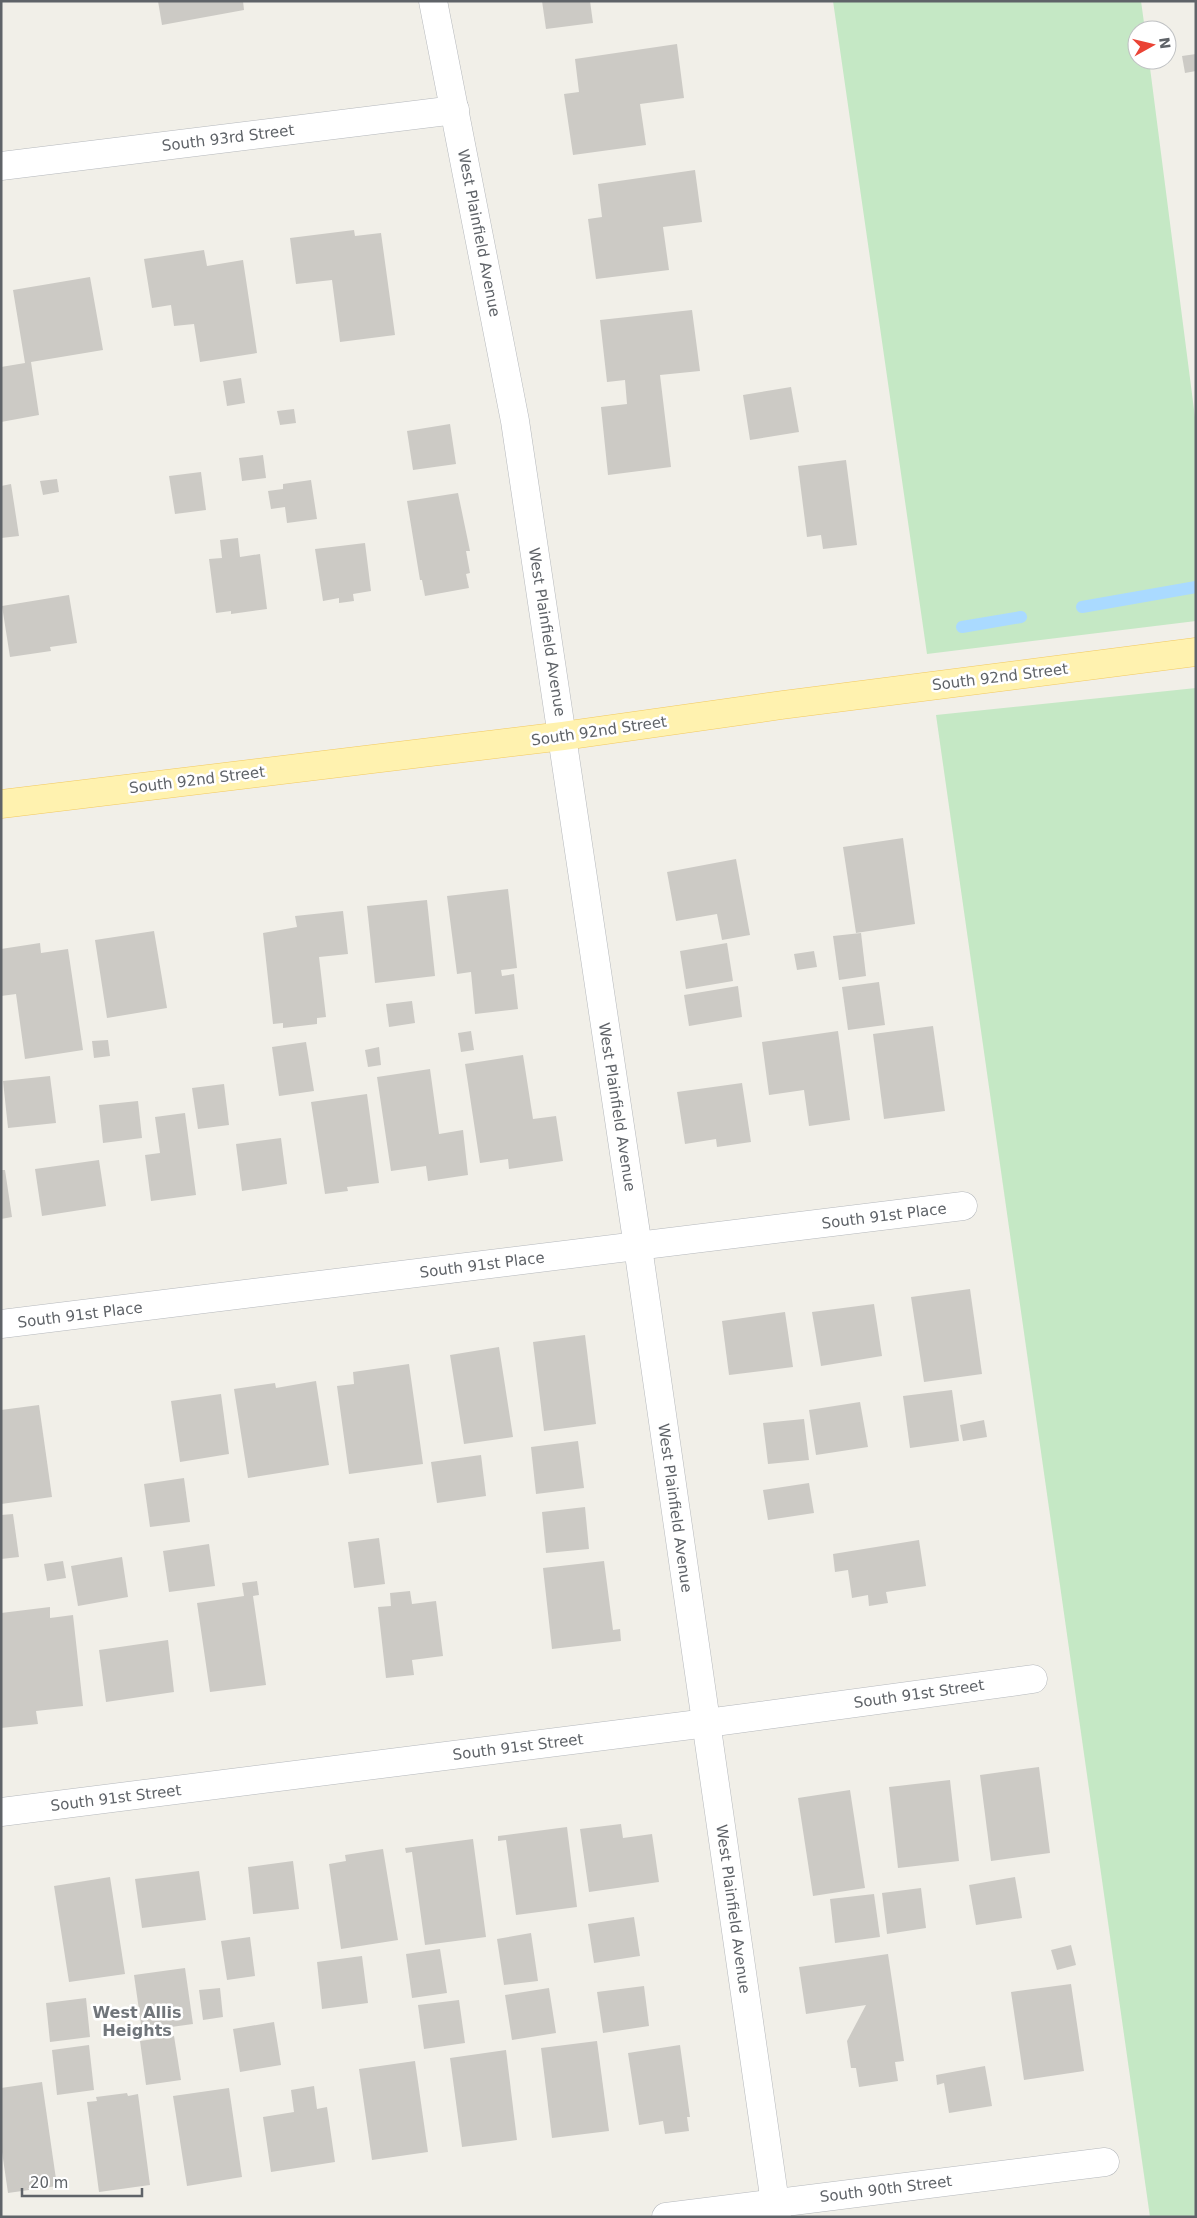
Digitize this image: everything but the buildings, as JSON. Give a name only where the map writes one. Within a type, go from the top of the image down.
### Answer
[{"type":"main road","name":"South 92nd Street","points":[[1,804],[563,736],[782,704],[1196,652]]},
{"type":"street","name":"West Plainfield Avenue","points":[[433,1],[515,421],[638,1246],[776,2210]]},
{"type":"street","name":"South 93rd Street","points":[[1,166],[455,110]]},
{"type":"street","name":"South 91st Place","points":[[1,1324],[963,1206]]},
{"type":"street","name":"South 91st Street","points":[[1,1812],[707,1723],[1033,1679]]},
{"type":"street","name":"South 90th Street","points":[[666,2217],[776,2210],[1105,2162]]},
{"type":"green space","points":[[833,1],[1141,1],[1144,20],[1127,20],[1127,70],[1150,70],[1196,425],[1196,621],[927,654]]},
{"type":"green space","points":[[1196,688],[1196,2217],[1150,2217],[936,715]]},
{"type":"waterway","points":[[1082,607],[1196,587]]},
{"type":"waterway","points":[[962,627],[1021,617]]},
{"type":"district","name":"West Allis Heights","points":[[137,2021]]}]
